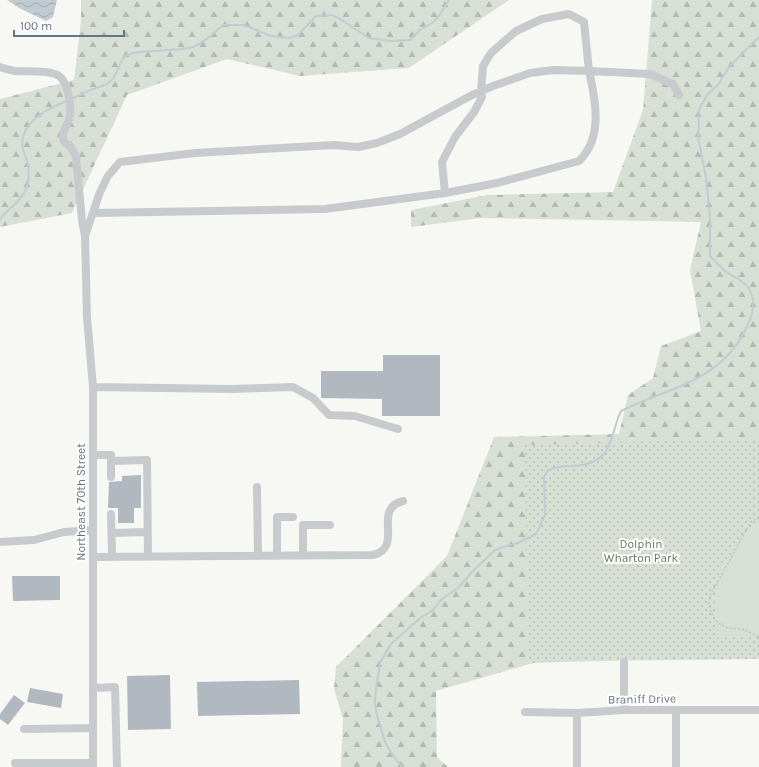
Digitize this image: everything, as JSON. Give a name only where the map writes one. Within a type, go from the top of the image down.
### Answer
[{"type":"street","points":[[94,213],[325,210],[445,193],[497,183],[579,161],[587,153],[593,139],[596,118],[584,22],[568,14],[542,19],[516,31],[491,53],[483,66],[482,97],[474,112],[455,137],[442,162],[445,193]]},
{"type":"street","points":[[0,67],[14,71],[46,72],[57,74],[63,79],[70,103],[69,120],[63,134],[63,140],[64,143],[71,147],[76,157],[82,221],[85,236]]},
{"type":"street","points":[[85,236],[100,192],[108,176],[120,162],[195,153],[334,145],[358,147],[377,143],[400,134],[481,92],[530,73],[553,70],[650,74],[673,84],[679,95]]},
{"type":"street","name":"Northeast 70th Street","points":[[85,236],[87,317],[93,387],[93,765]]},
{"type":"street","points":[[93,387],[231,389],[293,387],[313,398],[329,414],[355,416],[398,429]]},
{"type":"street","points":[[93,455],[110,455],[111,477]]},
{"type":"street","points":[[111,461],[147,460],[148,556]]},
{"type":"street","points":[[256,487],[258,556]]},
{"type":"street","points":[[93,557],[373,555],[380,553],[386,548],[388,540],[388,512],[397,502],[403,501]]},
{"type":"street","points":[[111,514],[112,556]]},
{"type":"street","points":[[277,556],[277,517],[293,517]]},
{"type":"street","points":[[303,556],[303,525],[330,525]]},
{"type":"street","points":[[0,542],[34,540],[64,532],[93,530]]},
{"type":"street","points":[[112,533],[147,532]]},
{"type":"street","points":[[624,662],[624,710]]},
{"type":"street","points":[[93,688],[115,687],[116,767]]},
{"type":"street","name":"Braniff Drive","points":[[526,712],[577,714],[624,710],[759,710]]},
{"type":"street","points":[[676,711],[676,767]]},
{"type":"street","points":[[577,714],[577,767]]},
{"type":"street","points":[[24,728],[93,728]]},
{"type":"street","points":[[15,763],[93,765]]},
{"type":"path","points":[[759,517],[748,527],[710,596],[709,603],[711,614],[720,624],[729,628],[745,630],[759,637]]},
{"type":"green space","points":[[81,0],[509,0],[409,68],[300,76],[227,59],[127,95],[72,213],[0,227],[0,99],[74,80],[81,21]]},
{"type":"green space","points":[[652,0],[759,0],[759,497],[697,657],[533,663],[436,691],[437,757],[448,767],[343,767],[341,766],[343,719],[334,689],[336,667],[447,556],[494,437],[619,434],[628,395],[653,378],[661,346],[701,331],[690,270],[701,222],[481,218],[411,227],[411,210],[487,195],[613,192],[643,110]]},
{"type":"green space","name":"Dolphin Wharton Park","points":[[759,439],[759,659],[528,662],[525,445]]},
{"type":"green space","points":[[759,521],[759,637],[718,638],[716,597],[718,580],[723,564],[751,528]]},
{"type":"water","points":[[7,0],[57,0],[53,17],[46,21],[19,8]]},
{"type":"building","points":[[383,355],[440,355],[440,416],[382,416],[382,399],[321,398],[321,371],[383,371]]},
{"type":"building","points":[[141,475],[141,508],[134,508],[134,523],[118,523],[118,508],[108,508],[109,482],[122,481],[122,476]]},
{"type":"building","points":[[12,576],[60,576],[60,600],[13,601]]},
{"type":"building","points":[[170,675],[171,729],[128,730],[127,676]]},
{"type":"building","points":[[299,680],[300,714],[198,716],[197,682]]},
{"type":"building","points":[[30,688],[63,694],[61,708],[27,702]]},
{"type":"building","points":[[14,695],[25,703],[8,725],[0,719],[0,714]]},
{"type":"waterway","points":[[71,99],[110,82],[116,74],[122,60],[126,56],[138,52],[177,50],[193,47],[205,40],[223,25],[244,25],[271,36],[289,38],[298,35],[316,16],[332,15],[369,38],[391,41],[410,40],[420,30],[432,23],[439,16],[449,0]]},
{"type":"waterway","points":[[402,767],[385,742],[377,716],[375,703],[380,663],[390,645],[420,618],[432,611],[442,599],[459,587],[495,550],[518,543],[536,534],[545,515],[544,477],[548,470],[553,468],[582,465],[600,458],[606,452],[621,411],[694,380],[710,370],[725,358],[738,343],[748,324],[753,306],[749,289],[741,281],[725,271],[710,256],[710,218],[706,178],[698,136],[698,114],[700,107],[708,94],[718,85],[729,67],[759,37]]},
{"type":"waterway","points":[[0,219],[20,199],[25,191],[29,176],[29,168],[23,149],[22,140],[25,132],[36,118],[51,108],[67,101]]}]
